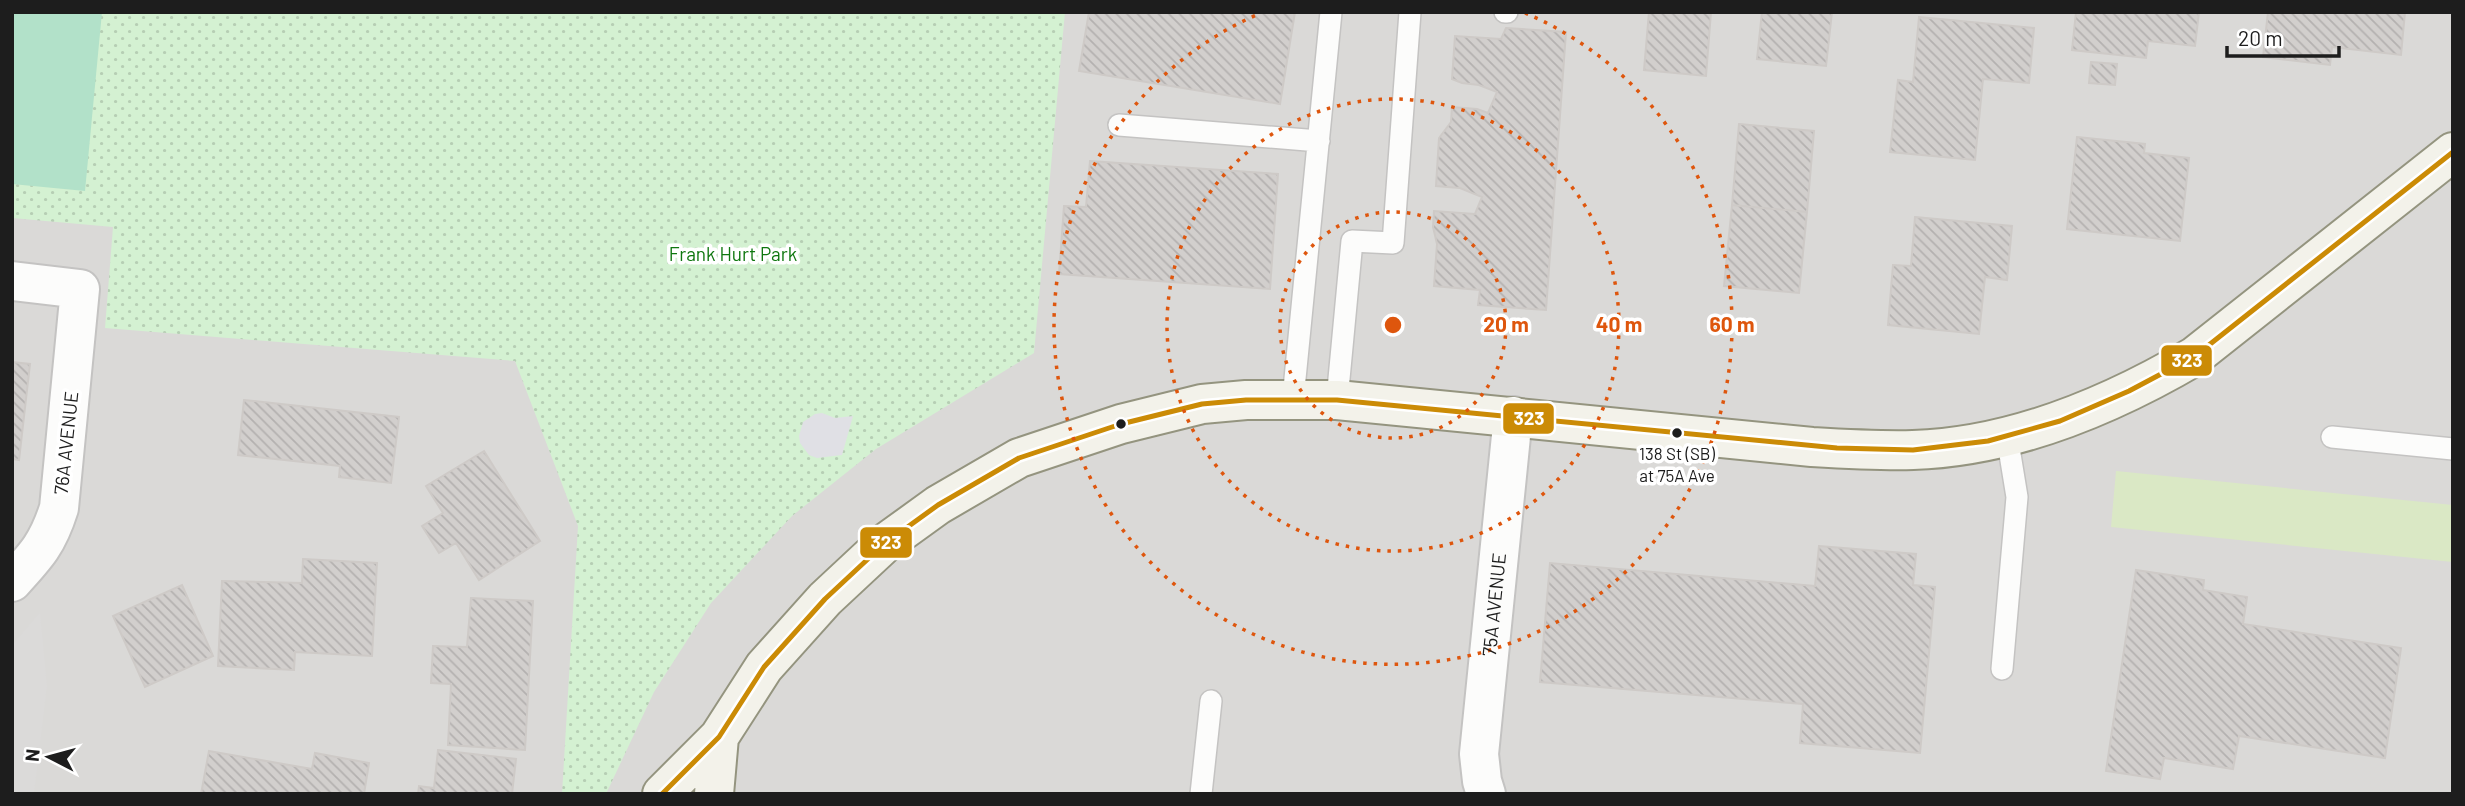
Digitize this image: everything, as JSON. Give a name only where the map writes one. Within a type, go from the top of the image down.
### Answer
[{"type":"main road","points":[[662,794],[719,737],[764,667],[824,599],[884,544],[938,505],[1019,458],[1121,424],[1202,404],[1293,399],[1337,400],[1812,447],[1871,450],[1915,450],[1959,445],[2026,432],[2110,402],[2195,356],[2453,152]]},
{"type":"main road","points":[[714,794],[719,737]]},
{"type":"street","name":"76A AVENUE","points":[[12,281],[80,289],[59,508],[51,534],[38,555],[12,582]]},
{"type":"street","name":"75A AVENUE","points":[[1486,794],[1479,754],[1513,416]]},
{"type":"lane","points":[[1293,399],[1331,12]]},
{"type":"lane","points":[[1337,400],[1352,241],[1393,243],[1409,12]]},
{"type":"lane","points":[[1119,125],[1319,141]]},
{"type":"lane","points":[[2002,669],[2017,497],[2007,436]]},
{"type":"lane","points":[[2332,437],[2453,449]]},
{"type":"lane","points":[[1201,794],[1211,701]]},
{"type":"shaded area","points":[[12,12],[2453,12],[2453,794],[12,794]]},
{"type":"shaded area","points":[[822,413],[835,418],[853,416],[842,455],[817,458],[809,455],[800,443],[803,422]]},
{"type":"shaded area","points":[[40,612],[47,686],[34,794],[12,794],[12,645]]},
{"type":"green space","name":"Frank Hurt Park","points":[[12,12],[1065,12],[1034,353],[876,449],[792,516],[711,603],[654,692],[606,794],[562,794],[578,526],[515,361],[105,328],[113,227],[12,218]]},
{"type":"green space","points":[[12,12],[102,12],[85,191],[12,184]]},
{"type":"green space","points":[[2116,471],[2453,505],[2453,562],[2111,527]]},
{"type":"building","points":[[1089,12],[1295,12],[1280,104],[1079,71]]},
{"type":"building","points":[[1649,12],[1711,12],[1706,76],[1644,70]]},
{"type":"building","points":[[1762,12],[1832,12],[1826,66],[1757,59]]},
{"type":"building","points":[[2076,12],[2199,12],[2195,46],[2148,41],[2146,58],[2072,50]]},
{"type":"building","points":[[2268,12],[2405,12],[2401,55],[2332,47],[2330,65],[2263,57]]},
{"type":"building","points":[[1919,17],[2034,28],[2029,83],[1983,79],[1975,160],[1890,152],[1898,80],[1913,82]]},
{"type":"building","points":[[1506,28],[1566,32],[1546,310],[1478,305],[1480,290],[1434,286],[1437,244],[1433,227],[1434,211],[1475,214],[1482,197],[1460,188],[1436,186],[1439,138],[1451,122],[1452,107],[1477,109],[1488,113],[1497,92],[1452,79],[1455,36],[1501,39]]},
{"type":"building","points":[[2091,62],[2117,64],[2115,85],[2089,83]]},
{"type":"building","points":[[1739,124],[1814,131],[1807,212],[1732,205]]},
{"type":"building","points":[[2077,137],[2145,144],[2144,153],[2189,158],[2180,241],[2067,229]]},
{"type":"building","points":[[1090,161],[1278,174],[1270,289],[1059,274],[1064,206],[1086,207]]},
{"type":"building","points":[[1732,205],[1807,212],[1799,293],[1724,286]]},
{"type":"building","points":[[1915,217],[2012,226],[2007,280],[1985,277],[1979,334],[1888,325],[1893,265],[1911,266]]},
{"type":"building","points":[[12,362],[30,364],[19,460],[12,459]]},
{"type":"building","points":[[244,400],[399,417],[391,483],[339,477],[340,466],[238,455]]},
{"type":"building","points":[[484,451],[540,541],[479,580],[456,543],[439,553],[422,526],[443,513],[426,486]]},
{"type":"building","points":[[1819,546],[1916,554],[1913,585],[1935,587],[1920,753],[1800,743],[1803,704],[1540,682],[1550,563],[1815,586]]},
{"type":"building","points":[[303,559],[377,563],[372,656],[295,652],[294,670],[218,666],[222,581],[302,583]]},
{"type":"building","points":[[2136,570],[2204,580],[2203,590],[2247,597],[2243,624],[2401,648],[2385,758],[2239,736],[2233,769],[2164,758],[2160,779],[2106,771]]},
{"type":"building","points":[[182,585],[213,656],[145,687],[113,616]]},
{"type":"building","points":[[471,598],[533,601],[525,750],[448,745],[451,684],[431,683],[433,646],[467,647]]},
{"type":"building","points":[[438,750],[516,759],[512,794],[418,794],[419,786],[434,788]]},
{"type":"building","points":[[209,751],[312,769],[315,753],[369,763],[364,794],[201,794]]},
{"type":"transit line","name":"323","points":[[662,794],[719,737],[764,667],[825,599],[884,544],[938,505],[1019,458],[1121,424],[1202,404],[1246,400],[1337,400],[1837,448],[1913,450],[1988,441],[2060,421],[2129,391],[2195,356],[2453,152]]},
{"type":"place","name":"138 St (SB) at 75A Ave","points":[[1677,433]]}]
